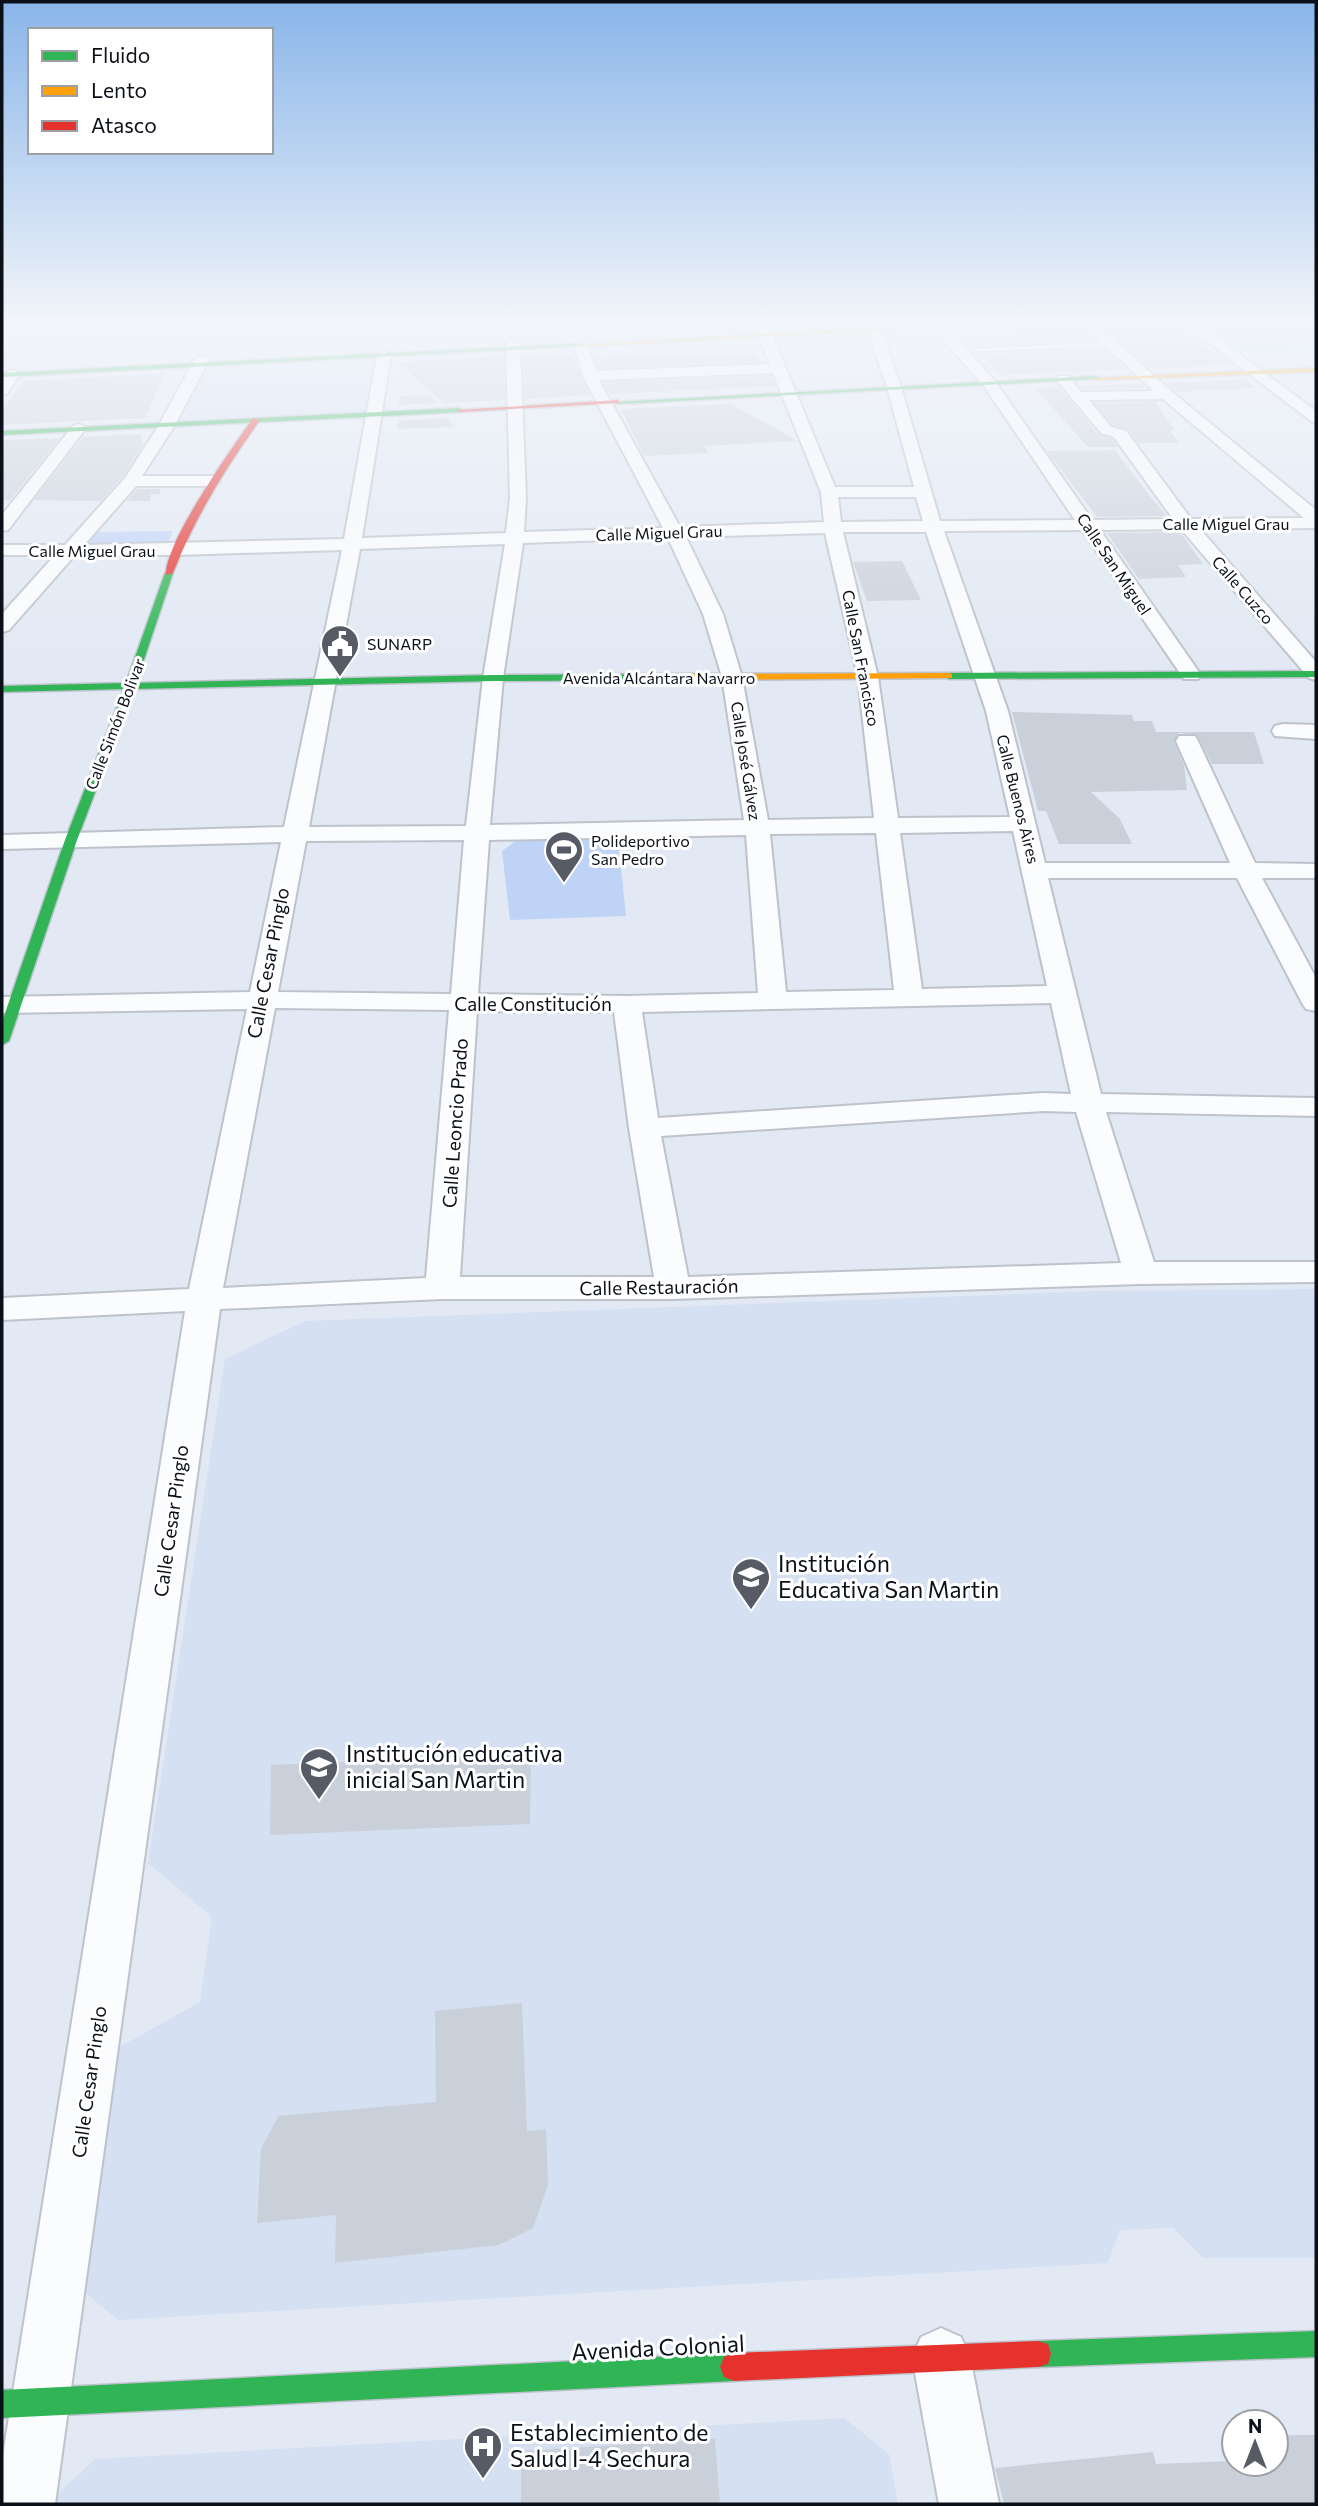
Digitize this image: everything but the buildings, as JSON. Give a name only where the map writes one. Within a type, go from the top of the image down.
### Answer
[{"type":"street","points":[[2,526],[73,435]]},
{"type":"street","points":[[2,626],[131,481],[161,435]]},
{"type":"street","name":"Calle Simón Bolivar","points":[[2,1041],[8,1005],[130,687],[177,550],[212,481],[245,435]]},
{"type":"street","name":"Calle Cesar Pinglo","points":[[25,2504],[204,1299],[371,435]]},
{"type":"street","points":[[493,678],[515,538],[518,498],[515,435]]},
{"type":"street","name":"Calle José Gálvez","points":[[621,435],[713,614],[732,677],[757,827],[773,1000]]},
{"type":"street","name":"Calle San Francisco","points":[[807,435],[829,492],[833,527],[868,677],[909,998]]},
{"type":"street","name":"Calle Buenos Aires","points":[[908,435],[933,526],[997,710],[1088,1102],[1141,1273]]},
{"type":"street","name":"Calle San Miguel","points":[[1025,435],[1191,675]]},
{"type":"street","name":"Calle Cuzco","points":[[1121,435],[1186,524],[1316,674]]},
{"type":"street","points":[[1214,435],[1316,521]]},
{"type":"street","points":[[131,481],[212,481]]},
{"type":"street","points":[[829,492],[924,492]]},
{"type":"street","name":"Calle Miguel Grau","points":[[2,550],[177,550],[833,527],[1316,521]]},
{"type":"street","points":[[90,528],[114,528]]},
{"type":"street","points":[[164,528],[188,528]]},
{"type":"street","name":"Avenida Alcántara Navarro","points":[[2,689],[493,678],[1316,674]]},
{"type":"street","name":"Calle Leoncio Prado","points":[[442,1288],[477,832],[493,678]]},
{"type":"street","points":[[1283,732],[1316,732]]},
{"type":"street","points":[[1187,741],[1246,871],[1313,989]]},
{"type":"street","points":[[2,842],[293,834],[607,832],[757,827],[1024,824]]},
{"type":"street","points":[[1036,870],[1316,871]]},
{"type":"street","name":"Calle Constitución","points":[[8,1005],[261,1000],[627,1004],[1065,994]]},
{"type":"street","points":[[627,1004],[644,1128],[673,1288]]},
{"type":"street","points":[[644,1128],[1042,1102],[1316,1107]]},
{"type":"street","name":"Calle Restauración","points":[[2,1308],[442,1288],[673,1288],[1141,1273],[1316,1272]]},
{"type":"street","name":"Avenida Colonial","points":[[2,2404],[941,2357],[1316,2344]]},
{"type":"street","points":[[941,2357],[969,2504]]},
{"type":"shaded area","points":[[173,531],[165,548],[82,549],[97,532]]},
{"type":"shaded area","name":"Polideportivo San Pedro","points":[[618,838],[626,916],[510,920],[502,851],[516,841]]},
{"type":"shaded area","name":"Institución Educativa San Martin","points":[[1316,1289],[1316,2258],[1203,2258],[1173,2228],[1120,2230],[1108,2263],[118,2320],[78,2287],[116,2049],[200,2002],[212,1917],[148,1863],[225,1359],[305,1321],[1094,1291]]},
{"type":"shaded area","name":"Establecimiento de Salud I-4 Sechura","points":[[844,2418],[889,2454],[898,2504],[51,2504],[51,2500],[95,2459]]},
{"type":"traffic: fast","points":[[2,1041],[71,840],[130,687],[169,573]]},
{"type":"traffic: fast","points":[[949,676],[1316,674]]},
{"type":"traffic: fast","points":[[2,689],[493,678],[681,677]]},
{"type":"traffic: fast","points":[[1038,2354],[1316,2344]]},
{"type":"traffic: fast","points":[[2,2404],[734,2367]]},
{"type":"traffic: slow","points":[[681,677],[949,676]]},
{"type":"traffic: jam","points":[[169,573],[186,532],[207,493],[245,435]]},
{"type":"traffic: jam","points":[[734,2367],[1038,2354]]},
{"type":"place","name":"SUNARP","points":[[340,678]]},
{"type":"place","name":"Polideportivo San Pedro","points":[[564,884]]},
{"type":"place","name":"Institución Educativa San Martin","points":[[751,1611]]},
{"type":"place","name":"Institución educativa inicial San Martin","points":[[319,1801]]},
{"type":"place","name":"Establecimiento de Salud I-4 Sechura","points":[[483,2480]]}]
